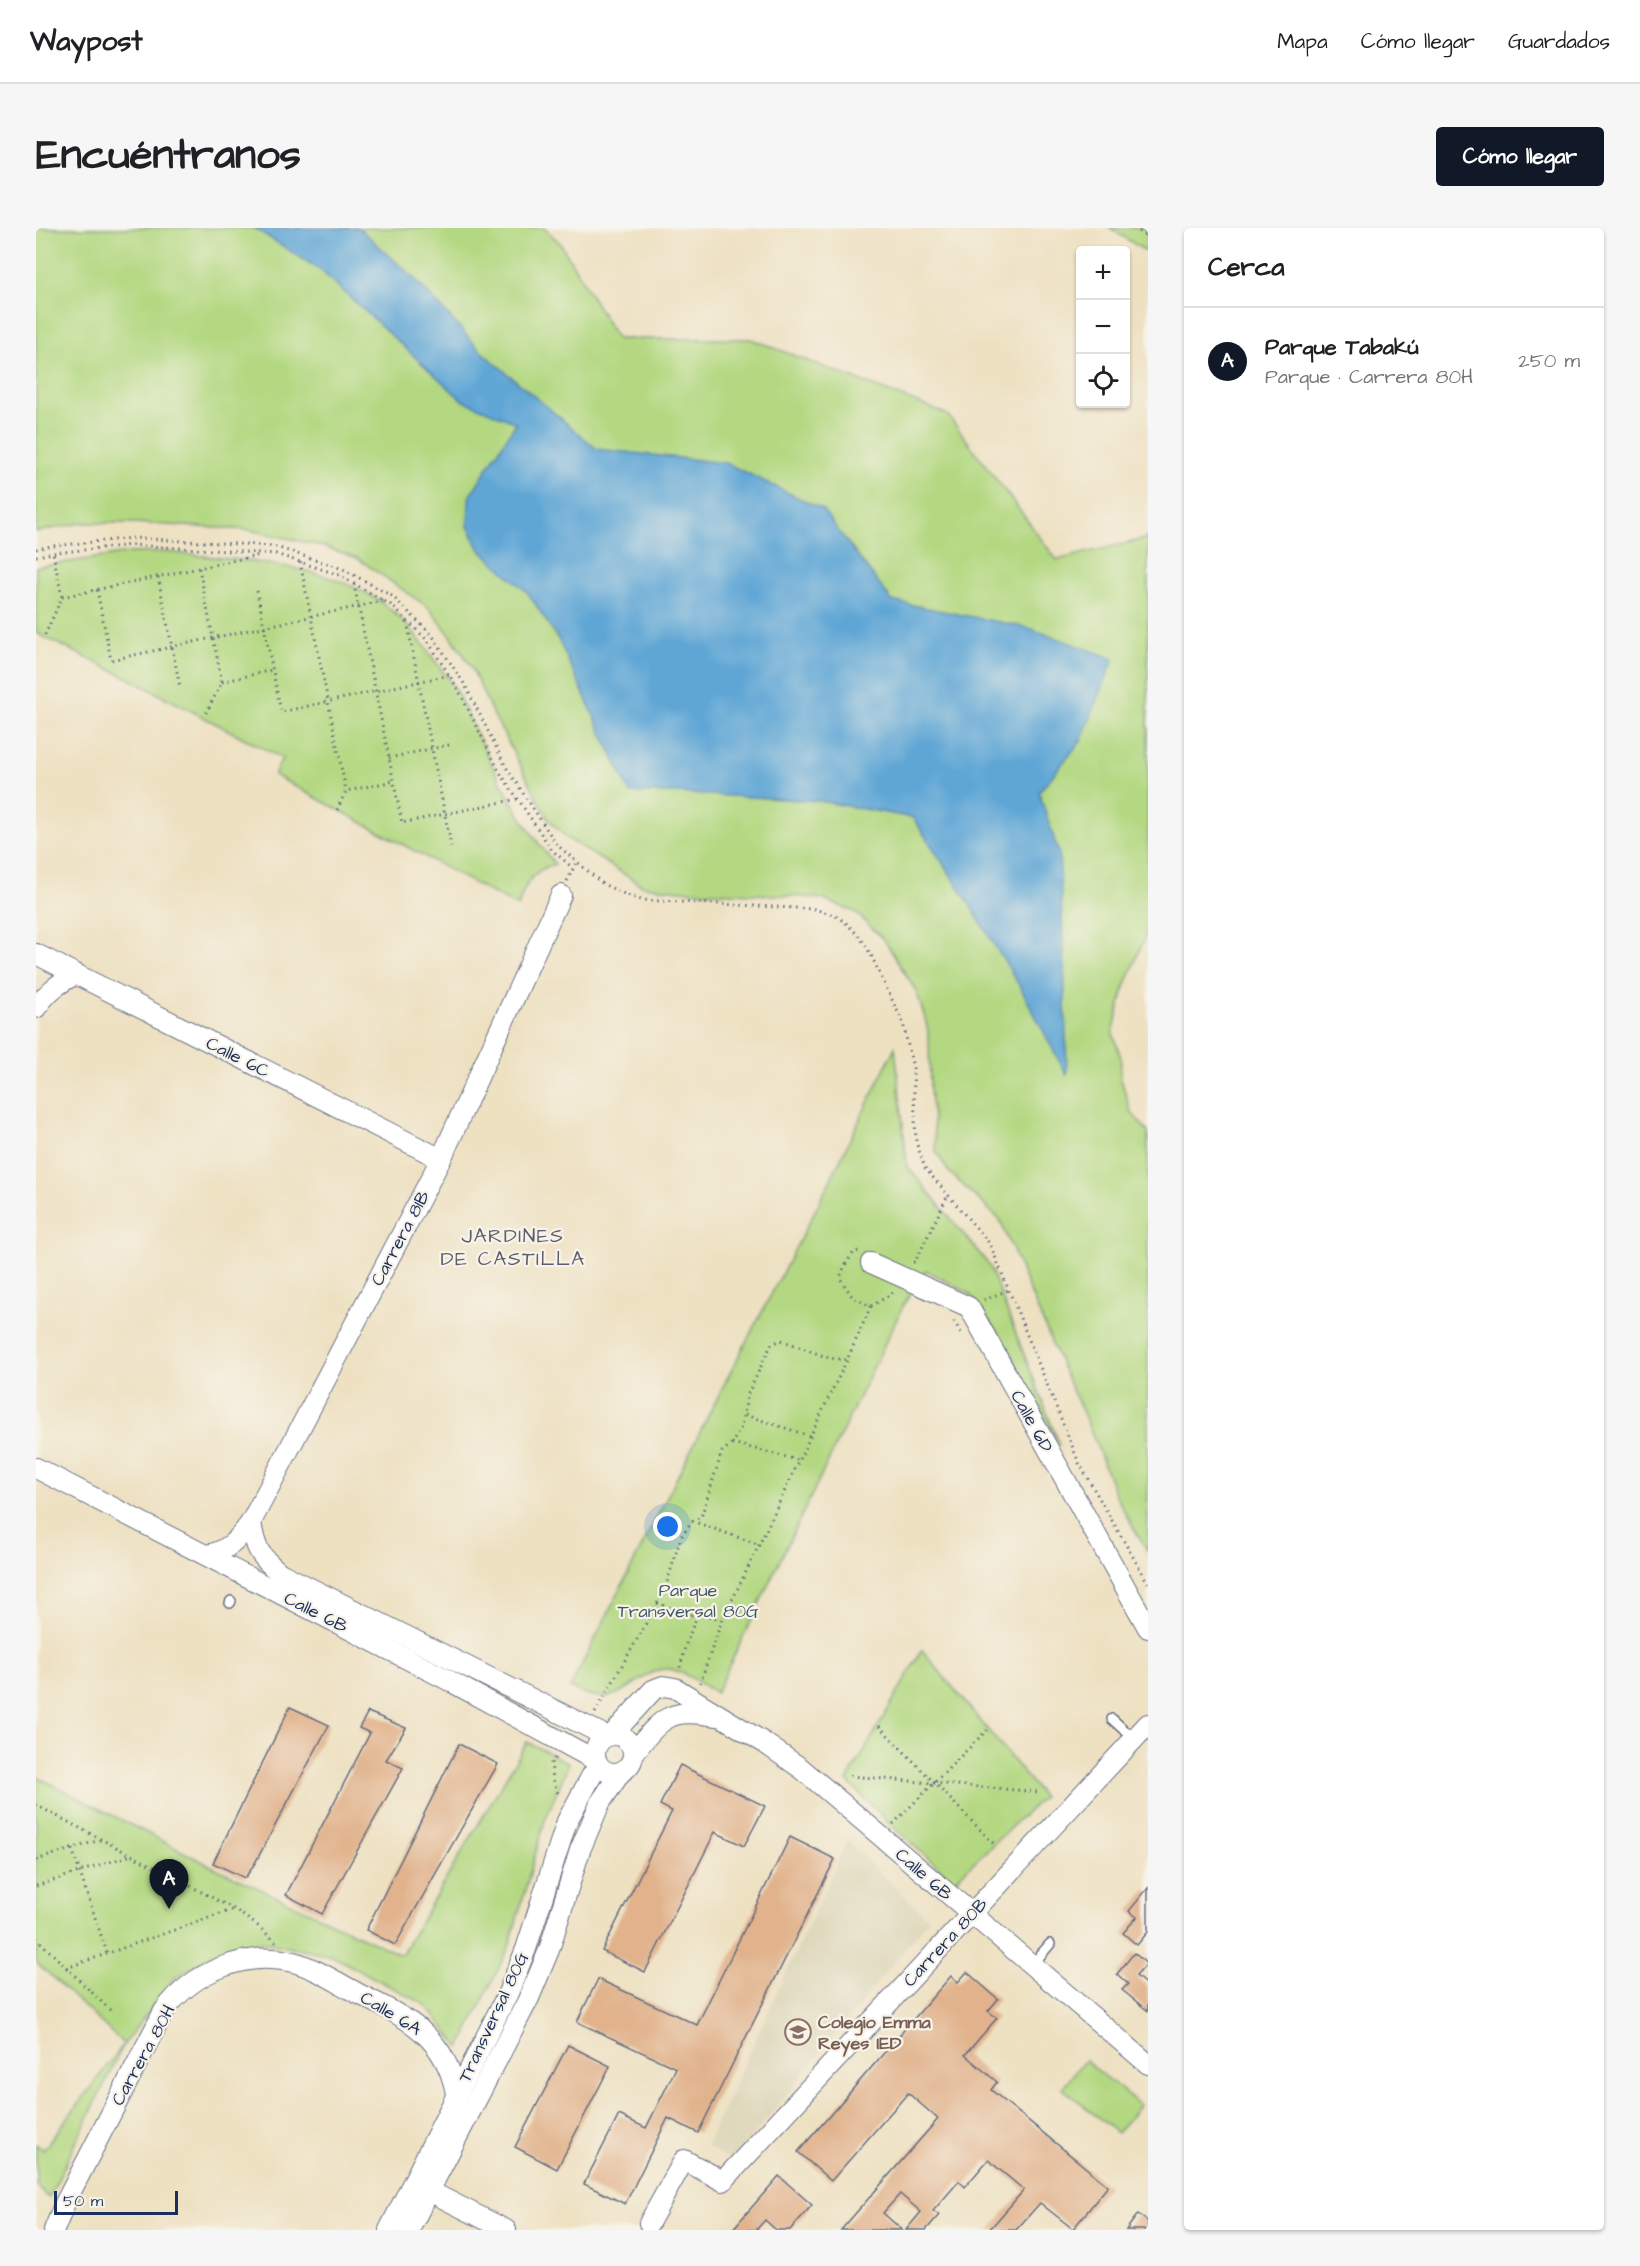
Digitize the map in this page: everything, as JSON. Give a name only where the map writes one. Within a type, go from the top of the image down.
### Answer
[{"type":"street","name":"Carrera 81B","points":[[206,1555],[226,1549],[251,1522],[441,1159],[561,895]]},
{"type":"street","name":"Calle 6C","points":[[36,954],[441,1159]]},
{"type":"street","points":[[36,1008],[59,983],[76,974]]},
{"type":"street","points":[[866,1257],[969,1307]]},
{"type":"street","name":"Calle 6D","points":[[969,1307],[1148,1628]]},
{"type":"street","name":"Calle 6B","points":[[36,1468],[575,1748],[597,1763]]},
{"type":"street","name":"Calle 6B","points":[[251,1522],[255,1545],[260,1555],[280,1573],[609,1736]]},
{"type":"street","points":[[663,1686],[675,1688],[694,1698],[721,1717],[696,1713],[674,1713],[652,1730],[634,1753],[628,1768],[613,1773],[605,1771],[597,1763],[597,1746],[653,1690],[663,1686]]},
{"type":"street","name":"Calle 6B","points":[[721,1717],[764,1742],[802,1769],[1148,2064]]},
{"type":"street","name":"Carrera 80B","points":[[649,2223],[684,2160],[723,2181],[1148,1724]]},
{"type":"street","points":[[609,1736],[624,1737],[629,1741],[634,1753]]},
{"type":"street","name":"Transversal 80G","points":[[389,2230],[508,1993],[567,1821],[597,1763]]},
{"type":"street","name":"Transversal 80G","points":[[409,2230],[529,1998],[549,1950],[583,1842],[600,1803],[621,1772]]},
{"type":"street","name":"Carrera 80H","points":[[54,2230],[65,2203],[152,2031],[172,2000],[210,1971],[240,1961],[263,1959],[294,1963]]},
{"type":"street","name":"Calle 6A","points":[[294,1963],[393,2011],[428,2035],[449,2068],[456,2094]]},
{"type":"street","points":[[429,2191],[506,2230]]},
{"type":"lane","points":[[1112,1719],[1134,1739]]},
{"type":"lane","points":[[1032,1965],[1050,1944]]},
{"type":"path","points":[[1134,228],[1148,237]]},
{"type":"path","points":[[36,549],[133,538],[273,546],[343,569],[392,596],[432,635],[465,685],[506,767],[557,845],[603,884],[641,900],[814,909],[839,919],[860,937],[903,1023],[913,1068],[916,1142],[925,1168],[990,1244],[1079,1464],[1148,1583]]},
{"type":"path","points":[[36,556],[132,545],[276,554],[339,575],[385,601],[426,640],[449,675],[499,771],[517,799],[552,850],[573,868]]},
{"type":"path","points":[[45,635],[62,597],[53,553]]},
{"type":"path","points":[[62,597],[266,554]]},
{"type":"path","points":[[300,562],[346,791],[337,810]]},
{"type":"path","points":[[199,568],[222,682],[206,712]]},
{"type":"path","points":[[158,577],[180,687]]},
{"type":"path","points":[[354,584],[402,824],[517,799]]},
{"type":"path","points":[[97,590],[111,660],[385,601]]},
{"type":"path","points":[[257,591],[281,712],[449,675]]},
{"type":"path","points":[[406,620],[452,851]]},
{"type":"path","points":[[222,682],[272,670]]},
{"type":"path","points":[[389,758],[453,744]]},
{"type":"path","points":[[346,791],[394,780]]},
{"type":"path","points":[[909,1262],[915,1262],[948,1195]]},
{"type":"path","points":[[866,1257],[854,1252],[840,1278],[853,1298],[871,1306]]},
{"type":"path","points":[[694,1698],[722,1620],[760,1545],[871,1306],[901,1290]]},
{"type":"path","points":[[969,1307],[1009,1290]]},
{"type":"path","points":[[952,1319],[963,1337]]},
{"type":"path","points":[[587,1727],[664,1592],[681,1537],[692,1521],[701,1517],[722,1452],[732,1443],[740,1430],[748,1394],[771,1345],[781,1340],[829,1358],[847,1360]]},
{"type":"path","points":[[744,1415],[810,1436]]},
{"type":"path","points":[[732,1443],[798,1460]]},
{"type":"path","points":[[692,1521],[760,1545]]},
{"type":"path","points":[[657,1603],[688,1615],[722,1620]]},
{"type":"path","points":[[675,1688],[685,1647],[697,1615]]},
{"type":"path","points":[[879,1726],[994,1844]]},
{"type":"path","points":[[892,1826],[987,1730]]},
{"type":"path","points":[[567,1821],[553,1779],[551,1762],[560,1753],[575,1748]]},
{"type":"path","points":[[850,1776],[1039,1792]]},
{"type":"path","points":[[36,1805],[234,1909],[274,1940],[294,1963]]},
{"type":"path","points":[[36,1860],[103,1839]]},
{"type":"path","points":[[72,1848],[107,1953]]},
{"type":"path","points":[[36,1886],[131,1855]]},
{"type":"path","points":[[66,1968],[234,1909]]},
{"type":"path","points":[[36,1938],[113,2013]]},
{"type":"shaded area","name":"Colegio Emma Reyes IED","points":[[847,1841],[929,1919],[732,2162],[706,2146]]},
{"type":"green space","points":[[36,228],[544,228],[560,243],[617,339],[751,339],[947,414],[1057,560],[1148,538],[1148,929],[1123,992],[1113,1033],[1121,1058],[1120,1076],[1131,1112],[1148,1132],[1148,1552],[1117,1498],[1000,1220],[948,1171],[936,1151],[930,1089],[929,1036],[916,991],[885,941],[855,912],[822,899],[643,886],[568,839],[549,820],[490,708],[471,666],[451,636],[429,608],[357,558],[322,546],[250,530],[135,523],[80,523],[36,532]]},
{"type":"green space","points":[[1110,228],[1148,228],[1148,253]]},
{"type":"green space","points":[[168,552],[273,564],[324,576],[348,584],[372,596],[389,608],[405,624],[420,640],[453,685],[513,804],[555,864],[535,874],[526,885],[518,907],[274,775],[282,758],[36,633],[36,567],[129,553]]},
{"type":"green space","name":"Parque Transversal 80G","points":[[895,1047],[907,1166],[989,1265],[1060,1446],[1002,1338],[970,1294],[926,1270],[905,1302],[716,1693],[688,1676],[670,1669],[654,1672],[612,1696],[594,1696],[570,1688],[817,1207]]},
{"type":"green space","points":[[922,1650],[1043,1797],[954,1881],[892,1826],[847,1781]]},
{"type":"green space","points":[[527,1742],[569,1763],[545,1820],[509,1947],[460,2048],[426,2005],[332,1956],[262,1942],[215,1953],[174,1978],[124,2044],[36,1962],[36,1776],[209,1865],[401,1955]]},
{"type":"green space","points":[[124,2044],[49,2198],[36,2186],[36,2144],[43,2150]]},
{"type":"green space","points":[[1085,2060],[1140,2105],[1117,2133],[1062,2088]]},
{"type":"water","points":[[254,228],[359,228],[413,277],[481,351],[597,449],[726,463],[822,509],[892,601],[1029,628],[1114,659],[1081,741],[1039,792],[1059,854],[1067,1076],[1019,985],[913,818],[820,801],[674,793],[630,793],[558,639],[528,593],[480,550],[468,526],[469,497],[516,423],[462,400],[320,270]]},
{"type":"building","points":[[290,1707],[329,1725],[245,1878],[213,1863]]},
{"type":"building","points":[[368,1712],[406,1728],[386,1760],[403,1768],[322,1914],[286,1895],[370,1733],[359,1728]]},
{"type":"building","points":[[459,1744],[498,1764],[395,1945],[366,1930]]},
{"type":"building","points":[[680,1765],[765,1806],[744,1846],[715,1832],[645,1972],[602,1951],[672,1811],[660,1805]]},
{"type":"building","points":[[790,1837],[835,1859],[698,2133],[668,2118],[625,2204],[584,2184],[619,2115],[646,2128],[676,2068],[577,2022],[598,1979],[697,2025]]},
{"type":"building","points":[[1148,1888],[1148,1932],[1137,1945],[1123,1933],[1137,1917],[1129,1911]]},
{"type":"building","points":[[1134,1953],[1147,1964],[1136,1976],[1148,1986],[1148,2011],[1122,1990],[1128,1984],[1117,1974]]},
{"type":"building","points":[[967,1972],[998,1999],[988,2011],[997,2018],[965,2055],[997,2082],[991,2090],[1108,2186],[1073,2229],[1040,2203],[1016,2230],[989,2230],[1024,2190],[988,2160],[965,2187],[959,2181],[933,2211],[939,2215],[926,2230],[906,2230],[921,2212],[900,2194],[883,2213],[902,2230],[841,2230],[938,2119],[908,2093],[831,2181],[798,2152],[951,1976],[958,1982]]},
{"type":"building","points":[[568,2045],[610,2066],[557,2169],[515,2147]]},
{"type":"building","points":[[779,2176],[812,2205],[790,2230],[776,2230],[765,2220],[756,2230],[732,2230]]},
{"type":"building","points":[[1138,2214],[1148,2222],[1148,2230],[1126,2230]]},
{"type":"place","name":"Parque Tabakú","points":[[169,1909]]},
{"type":"place","name":"Colegio Emma Reyes IED","points":[[798,2032]]},
{"type":"district","name":"JARDINES DE CASTILLA","points":[[513,1246]]}]
